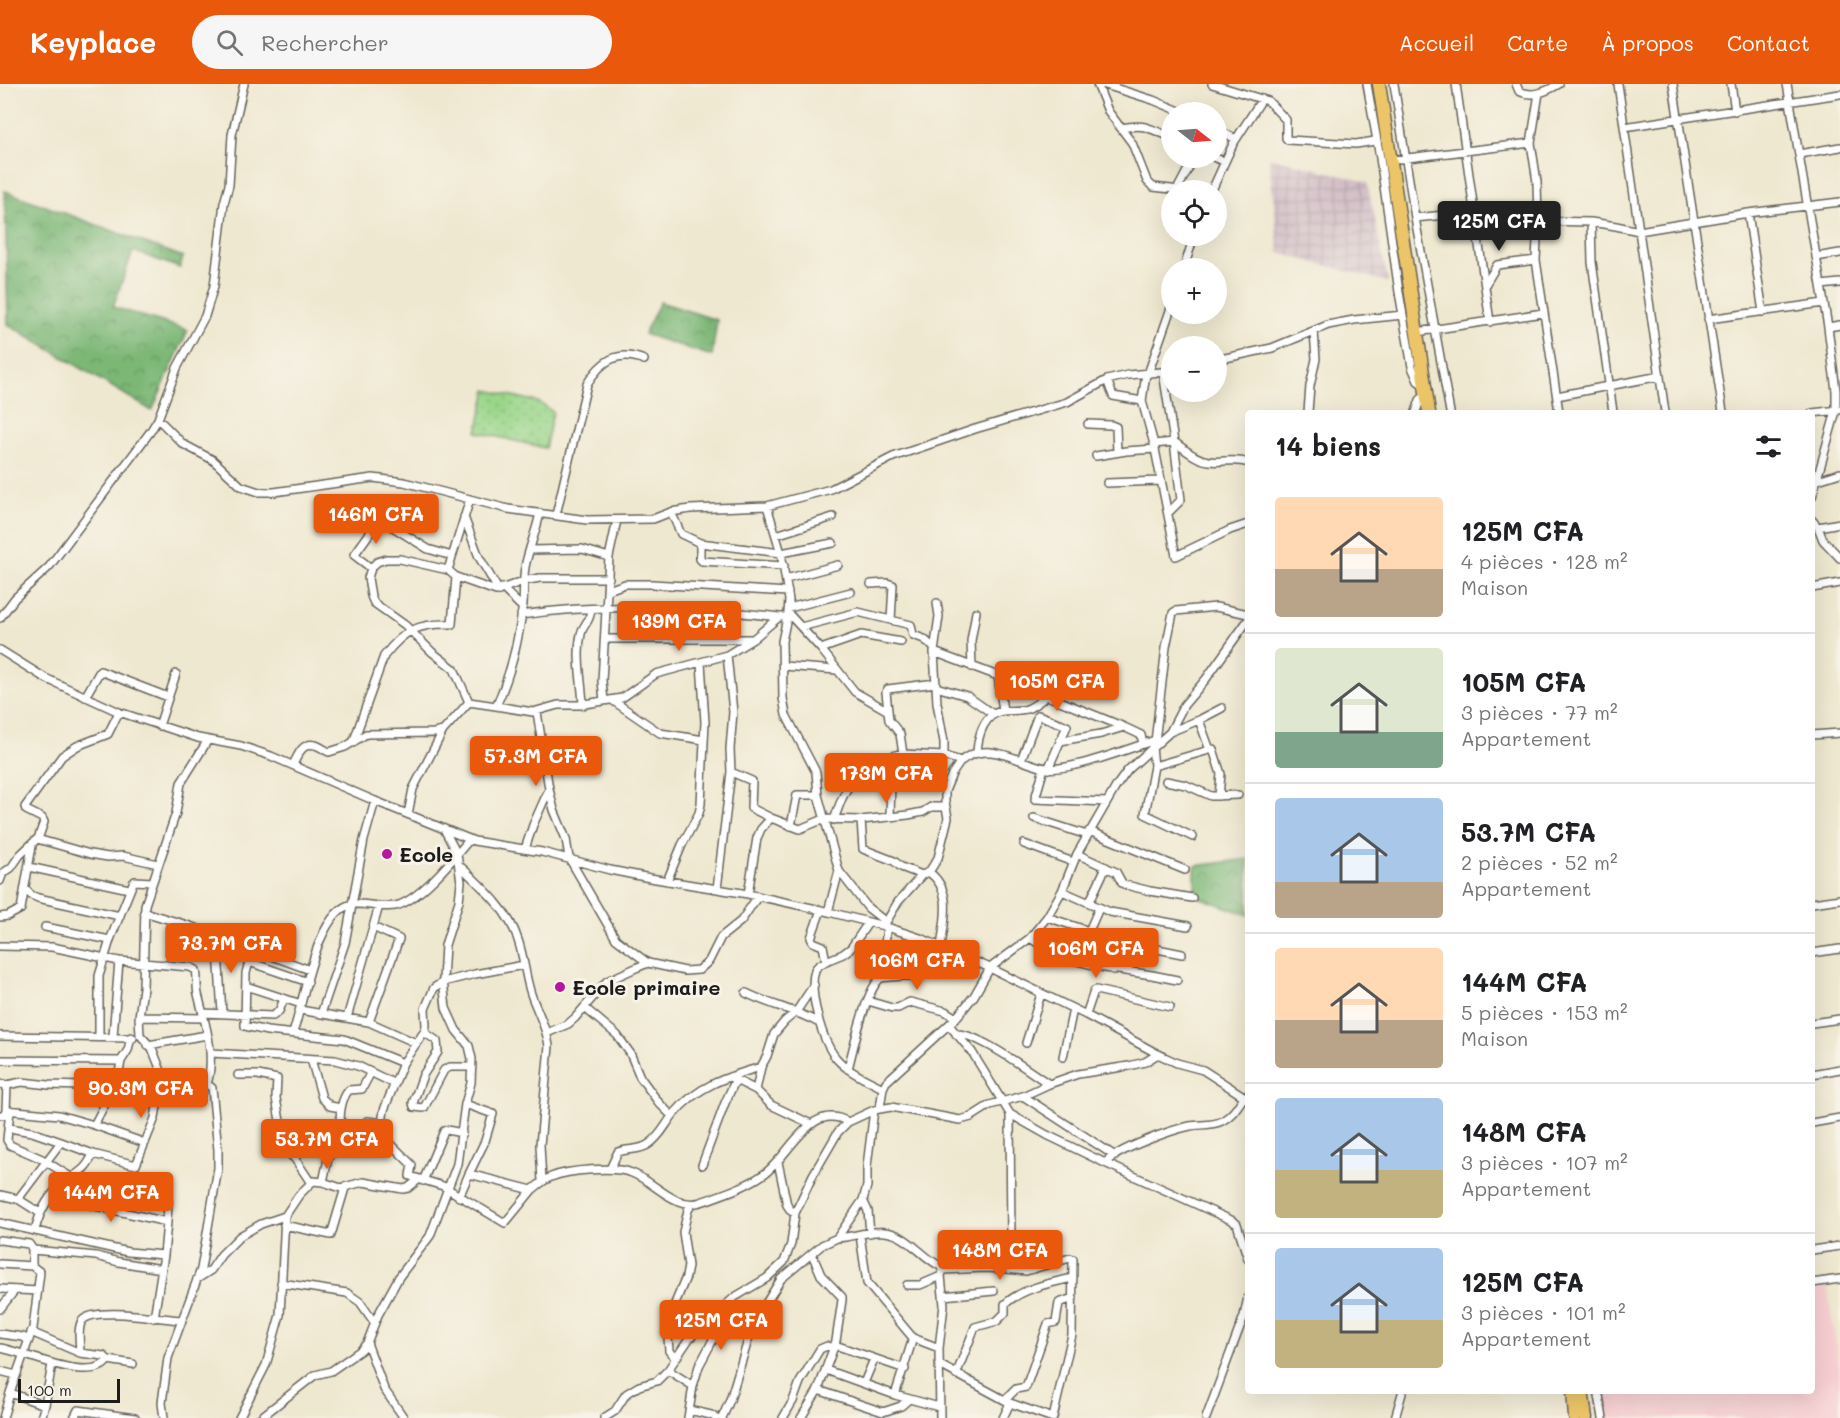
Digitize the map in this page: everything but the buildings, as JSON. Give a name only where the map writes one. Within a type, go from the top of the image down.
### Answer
[{"type":"highway","points":[[1379,84],[1429,410]]},
{"type":"highway","points":[[1573,1394],[1575,1418]]},
{"type":"highway","points":[[1583,1394],[1586,1418]]},
{"type":"street","points":[[1096,84],[1108,111],[1132,143],[1149,184],[1161,186]]},
{"type":"street","points":[[1102,84],[1161,103]]},
{"type":"street","points":[[1212,84],[1271,103],[1286,120],[1288,141],[1356,144],[1375,141]]},
{"type":"street","points":[[1367,84],[1412,367],[1418,381],[1426,390],[1417,410]]},
{"type":"street","points":[[1394,84],[1434,330],[1450,410]]},
{"type":"street","points":[[1456,84],[1490,322]]},
{"type":"street","points":[[1516,84],[1522,93],[1539,93],[1559,84]]},
{"type":"street","points":[[1618,84],[1665,410]]},
{"type":"street","points":[[1673,84],[1723,410]]},
{"type":"street","points":[[1731,84],[1735,111]]},
{"type":"street","points":[[1787,84],[1828,327],[1838,410],[1815,488]]},
{"type":"street","points":[[0,618],[15,598],[49,567],[158,419],[177,368],[205,316],[214,286],[224,203],[229,185],[232,135],[242,85]]},
{"type":"street","points":[[1539,93],[1531,143],[1537,182],[1536,260],[1559,410]]},
{"type":"street","points":[[1624,127],[1840,94]]},
{"type":"street","points":[[1227,156],[1262,99]]},
{"type":"street","points":[[1121,128],[1137,125],[1161,133]]},
{"type":"street","points":[[1227,134],[1236,139]]},
{"type":"street","points":[[1391,160],[1531,143]]},
{"type":"street","points":[[1799,154],[1840,147]]},
{"type":"street","points":[[1538,221],[1591,222],[1639,231],[1748,213],[1840,202]]},
{"type":"street","points":[[1415,218],[1473,212]]},
{"type":"street","points":[[1748,213],[1764,312]]},
{"type":"street","points":[[1591,222],[1592,262],[1613,410]]},
{"type":"street","points":[[1816,257],[1840,253]]},
{"type":"street","points":[[1485,285],[1497,265],[1536,260]]},
{"type":"street","points":[[1821,285],[1840,283]]},
{"type":"street","points":[[1708,319],[1824,303]]},
{"type":"street","points":[[1417,332],[1543,313]]},
{"type":"street","points":[[1227,358],[1272,348],[1328,325],[1402,315]]},
{"type":"street","points":[[1165,324],[1147,374],[1142,401],[1154,446],[1176,556],[1245,525]]},
{"type":"street","points":[[1828,327],[1840,325]]},
{"type":"street","points":[[1308,410],[1310,386],[1316,359],[1314,330]]},
{"type":"street","points":[[556,515],[587,384],[600,367],[618,357],[627,354],[644,360]]},
{"type":"street","points":[[158,419],[183,444],[213,460],[241,486],[259,492],[274,492],[368,477],[404,482],[508,509],[587,519],[653,519],[671,512],[700,508],[767,506],[831,489],[893,457],[1067,402],[1107,380],[1128,375],[1161,372]]},
{"type":"street","points":[[1557,396],[1660,376]]},
{"type":"street","points":[[1107,380],[1113,396],[1142,401]]},
{"type":"street","points":[[1168,402],[1181,500],[1168,513]]},
{"type":"street","points":[[1815,413],[1838,410]]},
{"type":"street","points":[[1088,424],[1116,427],[1117,452]]},
{"type":"street","points":[[1096,456],[1174,442],[1203,460],[1245,462]]},
{"type":"street","points":[[1818,480],[1840,473]]},
{"type":"street","points":[[1107,483],[1160,481]]},
{"type":"street","points":[[448,570],[470,499]]},
{"type":"street","points":[[767,506],[781,553],[788,592],[782,635],[783,698],[786,715],[816,772],[818,795],[838,871],[868,908],[886,925]]},
{"type":"street","points":[[671,512],[681,534],[700,543],[781,553],[833,543]]},
{"type":"street","points":[[496,706],[507,684],[522,611],[524,580],[540,513]]},
{"type":"street","points":[[464,517],[479,557],[500,590],[522,611],[606,609],[786,614],[821,649],[858,695],[888,711]]},
{"type":"street","points":[[776,536],[833,517]]},
{"type":"street","points":[[371,568],[354,555],[380,519],[428,549],[452,556]]},
{"type":"street","points":[[617,520],[609,557],[602,681],[608,700],[660,734],[704,740]]},
{"type":"street","points":[[1818,527],[1840,523]]},
{"type":"street","points":[[1815,524],[1823,540],[1840,558]]},
{"type":"street","points":[[700,543],[702,561],[784,567]]},
{"type":"street","points":[[530,550],[582,549],[609,557]]},
{"type":"street","points":[[469,702],[453,669],[405,625],[374,603],[368,578],[371,568],[377,562],[386,559],[400,559],[448,570],[456,577],[491,591],[500,590],[524,580],[540,578],[609,578]]},
{"type":"street","points":[[786,579],[838,565]]},
{"type":"street","points":[[353,742],[384,656],[401,636],[409,631],[424,625],[452,624],[456,577]]},
{"type":"street","points":[[871,584],[881,582],[893,585],[891,620]]},
{"type":"street","points":[[1815,587],[1840,583]]},
{"type":"street","points":[[608,590],[625,584],[652,584],[788,592]]},
{"type":"street","points":[[469,702],[537,712],[558,705],[583,705],[622,698],[657,674],[727,655],[786,614],[851,592]]},
{"type":"street","points":[[937,603],[939,616],[934,650],[938,713],[944,742],[944,756]]},
{"type":"street","points":[[1192,837],[1145,814],[1154,766],[1154,744],[1166,647],[1173,613],[1216,607],[1245,613]]},
{"type":"street","points":[[583,705],[580,641],[581,630],[591,618],[591,609]]},
{"type":"street","points":[[972,667],[970,641],[976,612]]},
{"type":"street","points":[[801,627],[854,613],[864,613],[911,625],[913,635],[924,639],[934,650],[1140,734],[1143,744]]},
{"type":"street","points":[[1170,732],[1184,705],[1206,679],[1245,624]]},
{"type":"street","points":[[821,649],[861,635],[901,642]]},
{"type":"street","points":[[606,639],[753,639]]},
{"type":"street","points":[[0,650],[45,678],[119,712],[208,740],[250,749],[469,840],[569,858],[610,870],[758,896],[868,923],[886,925],[970,958],[1086,1015],[1158,1054],[1203,1070],[1245,1097]]},
{"type":"street","points":[[717,889],[731,772],[733,712],[727,655]]},
{"type":"street","points":[[667,881],[684,840],[699,813],[704,740],[701,663]]},
{"type":"street","points":[[783,666],[837,670]]},
{"type":"street","points":[[85,697],[101,671],[168,697]]},
{"type":"street","points":[[159,726],[176,674]]},
{"type":"street","points":[[999,676],[1003,711]]},
{"type":"street","points":[[848,785],[907,779],[900,734],[890,720],[888,711],[886,694],[888,689],[936,685],[967,696],[993,714]]},
{"type":"street","points":[[1026,710],[1048,695]]},
{"type":"street","points":[[408,814],[414,789],[443,731],[469,702]]},
{"type":"street","points":[[837,1238],[863,1200],[867,1186],[867,1166],[877,1109],[886,1082],[956,1018],[974,996],[990,968],[1030,938],[1047,917],[1062,891],[1073,862],[1088,833],[1128,770],[1154,744],[1170,732],[1222,708]]},
{"type":"street","points":[[977,752],[984,723],[993,714],[1026,710],[1038,714],[1067,726],[1046,768],[1035,799],[1107,802]]},
{"type":"street","points":[[0,881],[3,873],[11,868],[18,857],[38,839],[44,822],[42,818],[26,810],[25,807],[62,756],[77,746],[108,734],[119,712]]},
{"type":"street","points":[[537,712],[549,789],[554,810],[566,839],[569,858],[616,939],[648,963],[685,971],[699,970],[709,961],[721,938],[741,921],[758,896]]},
{"type":"street","points":[[1022,760],[1038,714]]},
{"type":"street","points":[[1199,720],[1210,750],[1213,750],[1220,768],[1219,796]]},
{"type":"street","points":[[1060,741],[1124,728]]},
{"type":"street","points":[[293,765],[305,746],[316,745],[330,752],[366,734],[443,731]]},
{"type":"street","points":[[1815,735],[1840,733]]},
{"type":"street","points":[[10,1128],[32,1132],[134,1166],[156,1113],[162,1076],[153,1050],[139,1032],[143,988],[144,912],[176,813],[181,783],[208,740]]},
{"type":"street","points":[[881,978],[886,925],[898,902],[926,874],[938,858],[948,818],[945,807],[945,789],[961,761],[977,752],[995,752],[1046,768],[1079,764],[1143,744],[1154,744]]},
{"type":"street","points":[[1154,766],[1210,750]]},
{"type":"street","points":[[834,820],[848,785],[867,770],[895,754],[944,756],[961,761]]},
{"type":"street","points":[[731,772],[752,781],[750,807],[800,829],[824,819],[861,820],[923,812],[931,807],[945,807]]},
{"type":"street","points":[[890,816],[891,781]]},
{"type":"street","points":[[1166,781],[1186,785],[1206,795],[1238,795]]},
{"type":"street","points":[[525,849],[549,789]]},
{"type":"street","points":[[791,826],[797,795],[818,795]]},
{"type":"street","points":[[321,1014],[338,967],[353,904],[364,840],[375,801]]},
{"type":"street","points":[[748,894],[757,838],[761,829],[771,818]]},
{"type":"street","points":[[1034,818],[1088,833],[1185,870]]},
{"type":"street","points":[[861,820],[862,849],[939,881],[946,900],[941,947]]},
{"type":"street","points":[[260,1418],[315,1375],[331,1371],[361,1350],[367,1343],[374,1322],[399,1277],[430,1236],[457,1164],[472,1067],[471,1052],[456,1030],[446,1008],[443,982],[445,945],[461,888],[457,854],[444,829]]},
{"type":"street","points":[[38,839],[90,854],[108,857],[123,856],[158,864]]},
{"type":"street","points":[[293,1033],[310,970],[327,926],[341,908],[367,903],[395,906],[412,899],[469,840]]},
{"type":"street","points":[[1024,844],[1073,862]]},
{"type":"street","points":[[0,917],[20,910],[32,846]]},
{"type":"street","points":[[1077,854],[1116,872],[1122,883],[1126,885],[1192,898]]},
{"type":"street","points":[[459,865],[506,915],[518,939],[534,1002],[548,1033],[549,1046],[540,1145],[542,1181]]},
{"type":"street","points":[[29,867],[129,889]]},
{"type":"street","points":[[1089,903],[1106,867]]},
{"type":"street","points":[[826,961],[825,948],[813,942],[811,938],[825,911],[838,871]]},
{"type":"street","points":[[99,1037],[98,982],[110,940],[129,889],[135,881],[152,882]]},
{"type":"street","points":[[25,889],[38,898],[120,916]]},
{"type":"street","points":[[1062,891],[1119,915],[1188,926]]},
{"type":"street","points":[[1815,903],[1840,899]]},
{"type":"street","points":[[346,1018],[379,906]]},
{"type":"street","points":[[1047,917],[1089,931],[1099,908]]},
{"type":"street","points":[[144,912],[310,970]]},
{"type":"street","points":[[868,923],[851,948],[817,967],[814,985],[819,1023],[828,1048],[848,1069],[883,1088]]},
{"type":"street","points":[[45,927],[110,940]]},
{"type":"street","points":[[369,1022],[399,939],[373,927]]},
{"type":"street","points":[[217,936],[222,1013]]},
{"type":"street","points":[[1030,938],[1044,946],[1064,952],[1073,960],[1113,970],[1177,980]]},
{"type":"street","points":[[1113,970],[1116,943],[1133,944],[1182,954]]},
{"type":"street","points":[[0,946],[52,947],[119,961],[195,969],[197,992],[211,1053],[211,1070],[207,1084]]},
{"type":"street","points":[[1815,953],[1840,949]]},
{"type":"street","points":[[848,1069],[867,1001],[876,981],[881,978],[941,972],[962,965],[970,958]]},
{"type":"street","points":[[113,1036],[119,961]]},
{"type":"street","points":[[308,982],[249,962],[246,986],[246,1027],[344,1040],[403,1063]]},
{"type":"street","points":[[548,1033],[568,1024],[585,1008],[607,981],[648,963]]},
{"type":"street","points":[[524,965],[443,982],[434,988],[428,1001],[424,1032],[403,1063],[384,1110],[380,1137],[388,1141],[411,1163],[413,1167],[410,1176],[448,1189],[505,1223],[542,1181],[557,1175],[610,1169],[633,1173],[666,1195],[692,1204],[737,1189],[761,1176],[778,1162],[811,1124],[824,1116],[834,1116],[848,1122]]},
{"type":"street","points":[[756,1090],[761,1067],[774,1034],[796,1012],[814,985]]},
{"type":"street","points":[[246,986],[321,1014],[369,1022],[416,1043]]},
{"type":"street","points":[[1086,1015],[1096,990],[1170,1006]]},
{"type":"street","points":[[746,993],[819,1023]]},
{"type":"street","points":[[1026,1043],[1041,993]]},
{"type":"street","points":[[139,1017],[222,1013],[273,1016],[279,1011],[284,999]]},
{"type":"street","points":[[867,1001],[892,1008],[898,1008],[910,1002],[945,1011],[956,1018]]},
{"type":"street","points":[[585,1008],[616,1035],[630,1053],[640,1077],[672,1116]]},
{"type":"street","points":[[1063,1057],[1073,1009]]},
{"type":"street","points":[[1815,1023],[1840,1019]]},
{"type":"street","points":[[949,1025],[972,1053],[1010,1114],[1105,1163],[1231,1220],[1237,1224],[1245,1249]]},
{"type":"street","points":[[424,1032],[437,1041],[438,1050],[421,1080],[414,1106],[424,1108],[445,1069],[472,1067]]},
{"type":"street","points":[[956,1035],[967,1034],[1049,1084]]},
{"type":"street","points":[[148,1045],[207,1035]]},
{"type":"street","points":[[0,1036],[142,1038]]},
{"type":"street","points":[[94,1125],[119,1076],[121,1061],[128,1050],[131,1037]]},
{"type":"street","points":[[211,1053],[347,1062],[395,1084]]},
{"type":"street","points":[[604,1418],[615,1411],[626,1394],[639,1386],[655,1383],[668,1370],[689,1340],[735,1297],[777,1271],[784,1262],[791,1244],[795,1213],[813,1175],[838,1132],[848,1122],[877,1109],[901,1108],[960,1120],[971,1117],[990,1105],[1023,1096],[1078,1074],[1137,1064],[1158,1054]]},
{"type":"street","points":[[311,1059],[322,1098],[330,1106],[341,1108]]},
{"type":"street","points":[[0,1060],[121,1061]]},
{"type":"street","points":[[610,1169],[618,1152],[648,1145],[657,1138],[672,1116],[692,1095],[761,1067]]},
{"type":"street","points":[[1815,1073],[1840,1069]]},
{"type":"street","points":[[323,1182],[328,1159],[341,1126],[341,1108],[347,1092],[362,1089],[371,1072]]},
{"type":"street","points":[[238,1075],[258,1075],[277,1079],[276,1098],[285,1150],[296,1160],[311,1183]]},
{"type":"street","points":[[119,1076],[162,1076],[207,1084],[213,1091],[218,1168],[205,1254],[168,1358],[162,1403],[164,1418]]},
{"type":"street","points":[[733,1079],[756,1090],[771,1106],[811,1124]]},
{"type":"street","points":[[702,1165],[733,1079]]},
{"type":"street","points":[[10,1112],[5,1108],[3,1084],[22,1082],[58,1086],[113,1087]]},
{"type":"street","points":[[1023,1096],[1115,1156]]},
{"type":"street","points":[[1105,1163],[1115,1156],[1191,1126],[1220,1122],[1233,1114],[1245,1099]]},
{"type":"street","points":[[459,1197],[485,1141],[493,1114],[465,1104]]},
{"type":"street","points":[[0,1116],[10,1112],[59,1115],[145,1143]]},
{"type":"street","points":[[10,1112],[7,1140],[10,1145],[46,1161],[72,1178]]},
{"type":"street","points":[[1007,1269],[1011,1242],[1010,1114]]},
{"type":"street","points":[[1815,1122],[1840,1118]]},
{"type":"street","points":[[341,1126],[359,1128],[366,1121],[382,1123]]},
{"type":"street","points":[[239,1418],[261,1378],[273,1342],[282,1308],[281,1283],[285,1216],[299,1195],[311,1183],[323,1182],[345,1188],[363,1182],[403,1190],[421,1180],[444,1131],[462,1133]]},
{"type":"street","points":[[18,1199],[61,1142]]},
{"type":"street","points":[[35,1230],[40,1213],[51,1196],[61,1185],[85,1169],[93,1154]]},
{"type":"street","points":[[778,1162],[787,1205],[795,1213]]},
{"type":"street","points":[[469,1174],[532,1190]]},
{"type":"street","points":[[98,1185],[168,1202],[164,1255],[154,1318]]},
{"type":"street","points":[[284,1225],[331,1235],[345,1188]]},
{"type":"street","points":[[0,1195],[18,1199],[40,1213]]},
{"type":"street","points":[[51,1196],[167,1222]]},
{"type":"street","points":[[863,1200],[868,1211],[870,1233]]},
{"type":"street","points":[[675,1358],[669,1351],[667,1323],[686,1277],[688,1266],[684,1232],[688,1210],[692,1204]]},
{"type":"street","points":[[197,1279],[211,1269],[240,1236],[261,1224],[285,1216]]},
{"type":"street","points":[[0,1223],[115,1249],[164,1255]]},
{"type":"street","points":[[722,1418],[730,1400],[749,1337],[760,1313],[781,1279],[822,1245],[837,1238],[886,1232],[903,1239],[942,1267],[943,1321],[939,1348],[940,1418]]},
{"type":"street","points":[[860,1235],[867,1283],[913,1338],[939,1348]]},
{"type":"street","points":[[0,1240],[29,1244],[32,1249],[32,1266]]},
{"type":"street","points":[[1815,1250],[1840,1246]]},
{"type":"street","points":[[32,1249],[96,1256],[162,1269]]},
{"type":"street","points":[[801,1418],[818,1390],[834,1346],[842,1298],[821,1275],[812,1254]]},
{"type":"street","points":[[907,1285],[920,1286],[942,1273],[984,1268],[1026,1271],[1073,1259],[1072,1335],[1053,1418],[1033,1415],[940,1365]]},
{"type":"street","points":[[0,1264],[32,1266],[39,1272],[30,1336],[6,1396],[3,1418]]},
{"type":"street","points":[[777,1271],[781,1279]]},
{"type":"street","points":[[956,1374],[975,1327],[1001,1318],[1005,1313],[1005,1304],[1014,1296],[1073,1278]]},
{"type":"street","points":[[1815,1283],[1840,1279]]},
{"type":"street","points":[[281,1283],[347,1293],[360,1302],[374,1322]]},
{"type":"street","points":[[0,1289],[38,1291]]},
{"type":"street","points":[[0,1309],[15,1290]]},
{"type":"street","points":[[943,1296],[994,1291]]},
{"type":"street","points":[[1003,1418],[1008,1402],[1017,1389],[1026,1387],[1048,1324],[1056,1322],[1059,1303],[1073,1298]]},
{"type":"street","points":[[1207,1417],[1245,1311]]},
{"type":"street","points":[[80,1353],[80,1324],[84,1319],[105,1313],[182,1320]]},
{"type":"street","points":[[688,1418],[699,1366],[715,1336],[715,1326],[710,1320]]},
{"type":"street","points":[[0,1334],[30,1336],[80,1353],[104,1356],[108,1360],[133,1364]]},
{"type":"street","points":[[895,1395],[913,1338]]},
{"type":"street","points":[[367,1343],[384,1389],[404,1418]]},
{"type":"street","points":[[783,1418],[800,1382],[820,1349],[827,1346],[834,1346],[905,1369]]},
{"type":"street","points":[[0,1348],[24,1353],[52,1364],[85,1368],[104,1366],[108,1360]]},
{"type":"street","points":[[864,1383],[874,1359]]},
{"type":"street","points":[[814,1361],[826,1368],[895,1395],[939,1407]]},
{"type":"street","points":[[41,1418],[52,1364]]},
{"type":"street","points":[[668,1370],[693,1386]]},
{"type":"street","points":[[0,1371],[16,1375]]},
{"type":"street","points":[[818,1390],[883,1415],[909,1399]]},
{"type":"street","points":[[1395,1418],[1402,1394]]},
{"type":"street","points":[[1599,1394],[1603,1418]]},
{"type":"street","points":[[6,1396],[45,1405]]},
{"type":"street","points":[[792,1403],[807,1410]]},
{"type":"street","points":[[74,1418],[78,1410],[135,1418]]},
{"type":"street","points":[[689,1410],[716,1418]]},
{"type":"shaded area","points":[[1269,157],[1367,182],[1388,282],[1279,253]]},
{"type":"shaded area","points":[[1827,1283],[1840,1371],[1840,1418],[1605,1418],[1601,1394],[1815,1394],[1815,1285]]},
{"type":"green space","points":[[5,191],[183,257],[180,268],[133,251],[113,307],[188,330],[152,411],[8,324]]},
{"type":"green space","points":[[660,302],[717,320],[712,356],[644,334]]},
{"type":"green space","points":[[487,390],[538,402],[553,412],[545,448],[477,432]]},
{"type":"green space","points":[[1245,859],[1245,914],[1195,896],[1195,866]]},
{"type":"waterway","points":[[620,1409],[631,1395],[644,1388]]},
{"type":"place","name":"Ecole","points":[[387,854]]},
{"type":"place","name":"Ecole primaire","points":[[560,987]]}]
